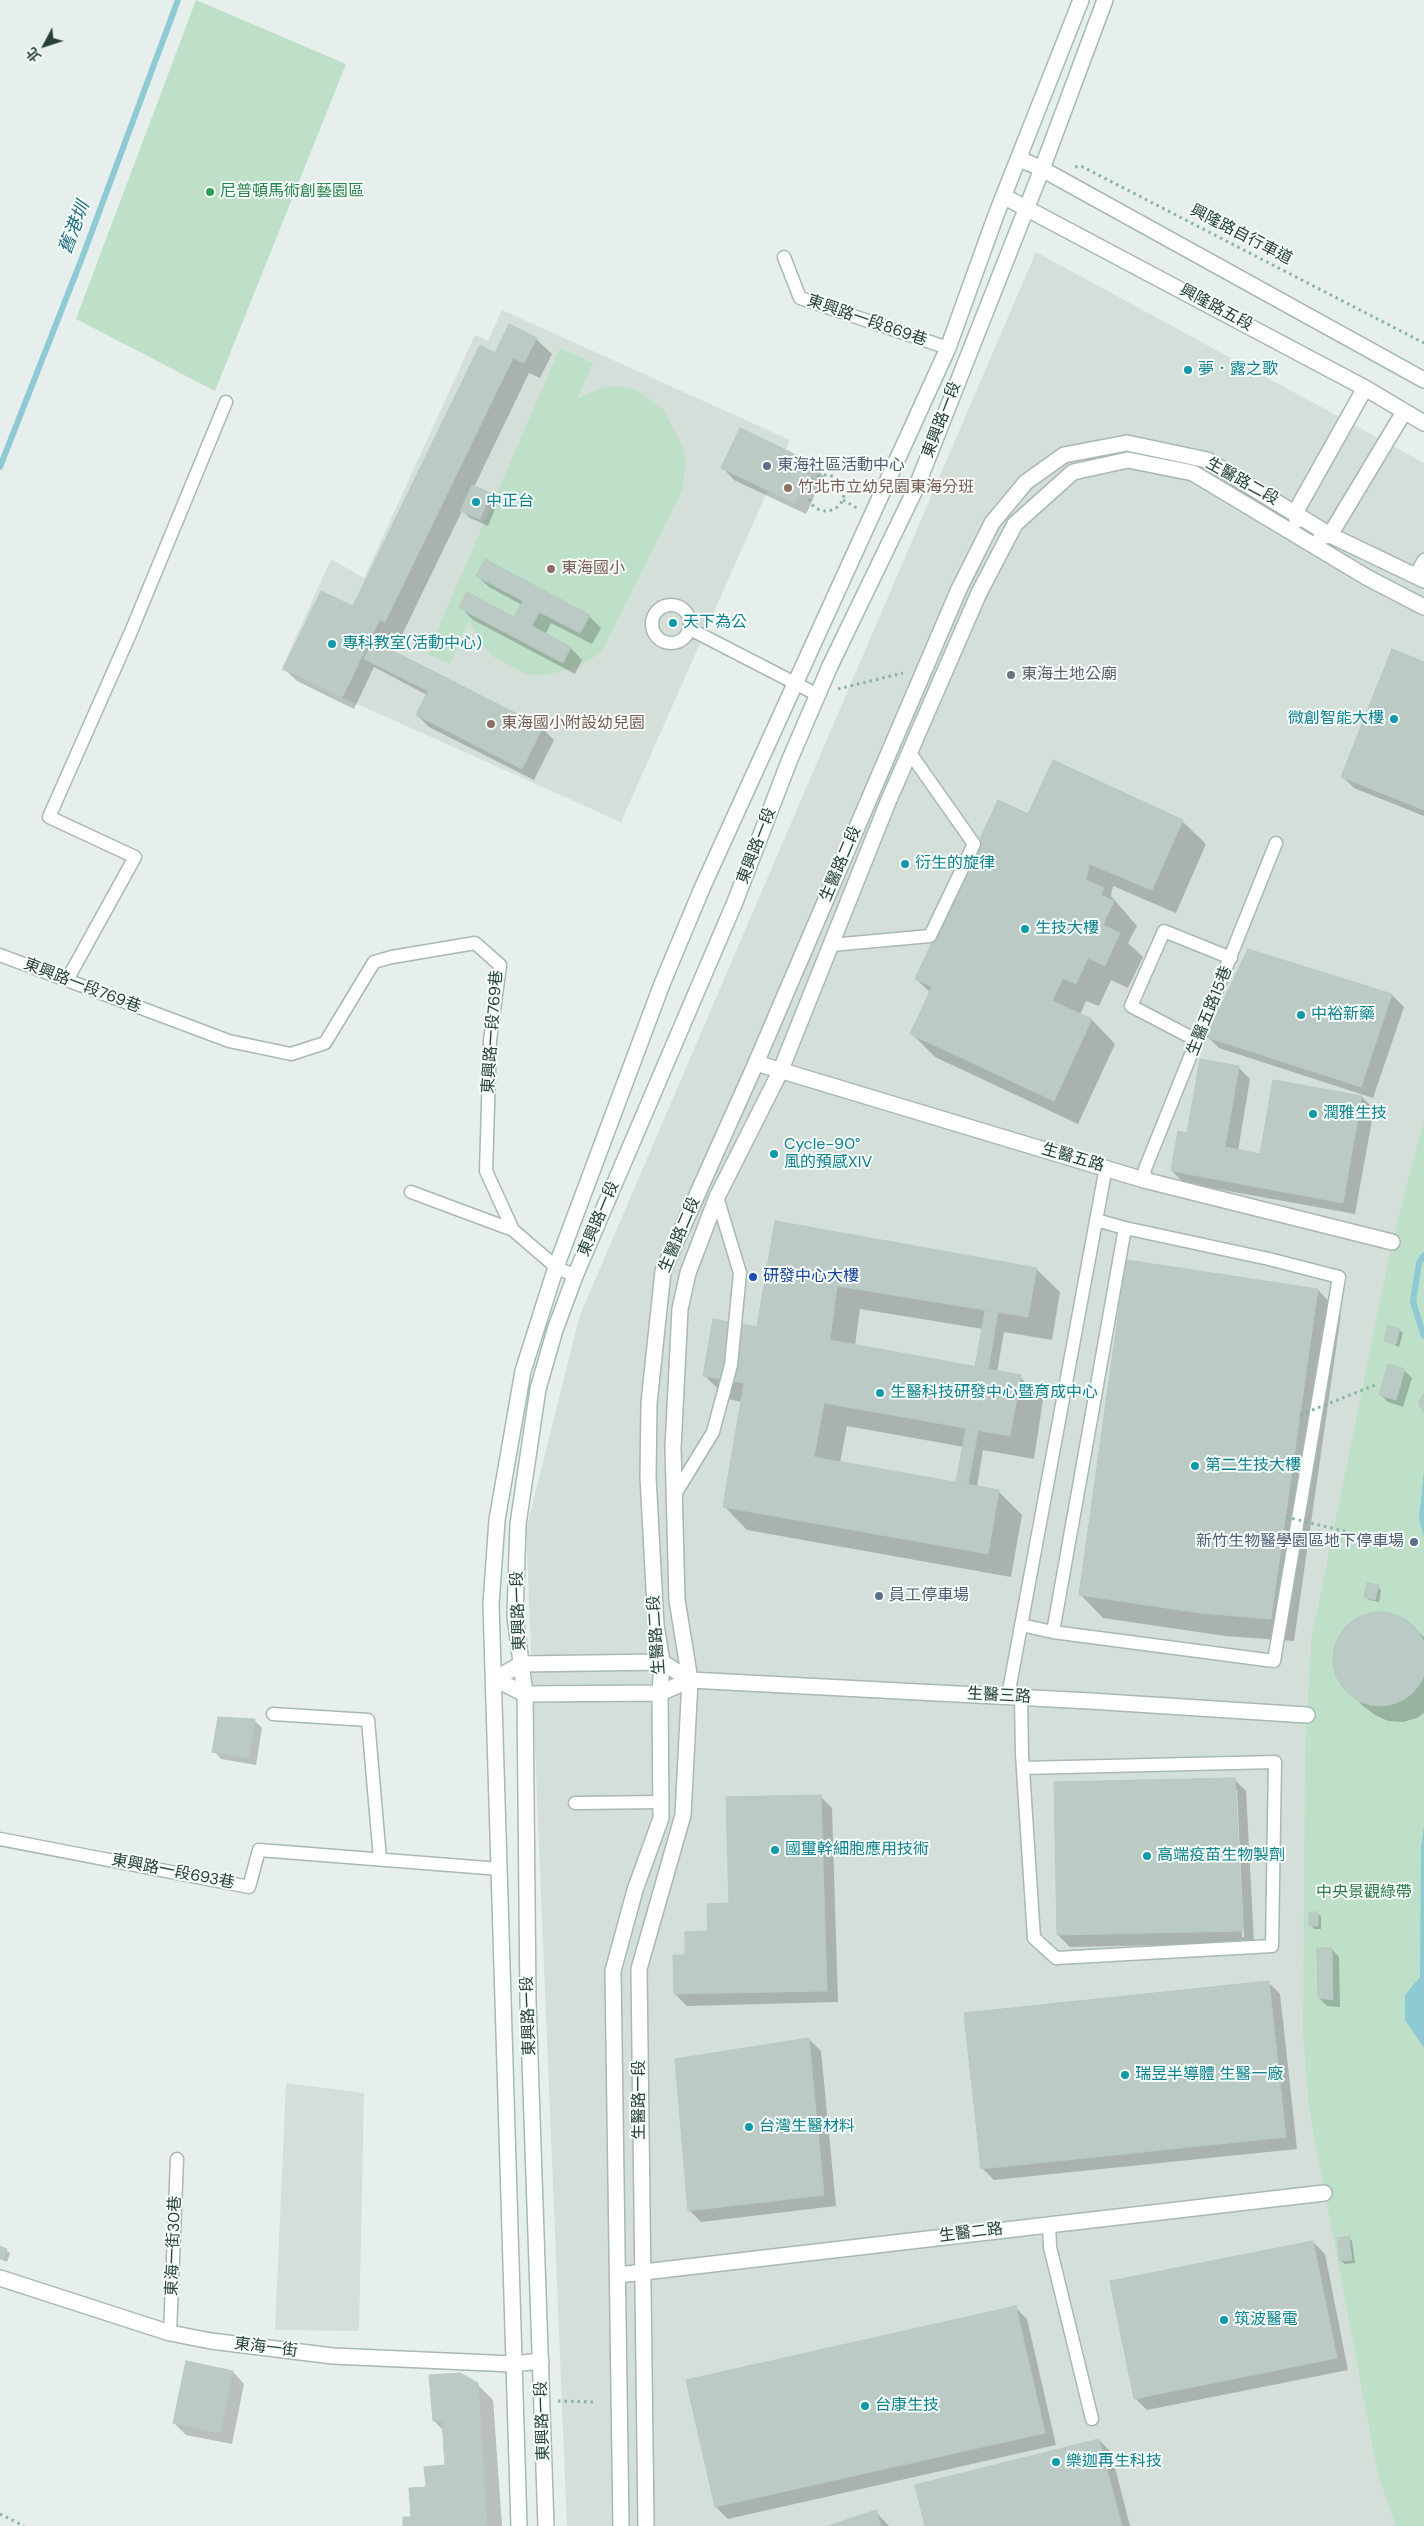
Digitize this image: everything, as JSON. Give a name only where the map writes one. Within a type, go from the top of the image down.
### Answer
[{"type":"street","name":"東興路一段","points":[[519,2526],[492,1604],[498,1520],[523,1372],[556,1266],[662,984],[795,683],[948,348],[1081,0]]},
{"type":"street","name":"東興路一段","points":[[546,2526],[528,2001],[524,1694],[515,1616],[518,1524],[538,1389],[555,1330],[575,1276],[735,902],[790,759],[818,694],[916,488],[1042,168],[1105,0]]},
{"type":"street","points":[[1020,159],[1042,168],[1424,380]]},
{"type":"street","name":"興隆路五段","points":[[1005,197],[1026,206],[1365,388],[1424,423]]},
{"type":"street","points":[[1365,388],[1295,513],[1303,540],[1330,536],[1404,412]]},
{"type":"street","name":"生醫路二段","points":[[660,1693],[662,1662],[656,1625],[648,1477],[649,1402],[663,1270],[756,1063],[959,589],[992,522],[1026,482],[1064,455],[1127,443],[1207,460],[1330,536],[1419,578]]},
{"type":"street","name":"生醫路二段","points":[[690,1680],[677,1600],[673,1448],[680,1309],[688,1272],[717,1197],[780,1072],[910,753],[979,593],[1015,524],[1073,472],[1128,460],[1193,473],[1303,540],[1424,607]]},
{"type":"street","name":"生醫五路","points":[[756,1063],[780,1072],[1106,1167],[1144,1180],[1392,1242]]},
{"type":"street","points":[[495,1679],[521,1664],[662,1662],[690,1680]]},
{"type":"street","points":[[495,1679],[524,1694],[660,1693],[690,1680]]},
{"type":"street","name":"生醫三路","points":[[690,1680],[1307,1715]]},
{"type":"street","name":"生醫路一段","points":[[646,2526],[639,1969],[683,1815],[690,1680]]},
{"type":"street","name":"生醫路一段","points":[[621,2526],[618,2275],[613,2108],[613,1971],[635,1890],[661,1818],[660,1693]]},
{"type":"street","name":"生醫二路","points":[[618,2275],[642,2270],[1324,2193]]},
{"type":"street","name":"東海一街","points":[[0,2278],[170,2333],[211,2341],[333,2356],[513,2364],[541,2360]]},
{"type":"lane","name":"東興路一段869巷","points":[[784,256],[800,298],[948,348]]},
{"type":"lane","points":[[67,980],[135,857],[49,817],[130,634],[226,402]]},
{"type":"lane","points":[[1419,578],[1424,560]]},
{"type":"lane","points":[[690,629],[818,694]]},
{"type":"lane","points":[[831,945],[930,936],[974,844],[910,753]]},
{"type":"lane","name":"生醫五路15巷","points":[[1144,1180],[1145,1169],[1276,843]]},
{"type":"lane","points":[[1198,1041],[1131,1006],[1164,931],[1231,958]]},
{"type":"lane","name":"東興路一段769巷","points":[[0,955],[229,1042],[291,1054],[325,1043],[374,962],[392,957],[475,943],[500,965],[490,1040],[486,1171],[513,1230],[556,1266],[575,1276]]},
{"type":"lane","points":[[1023,1768],[1275,1762],[1272,1946],[1056,1958],[1034,1938],[1023,1768],[1014,1697],[1021,1626],[1106,1167]]},
{"type":"lane","points":[[411,1192],[513,1230]]},
{"type":"lane","points":[[674,1496],[713,1432],[731,1366],[740,1273],[717,1197]]},
{"type":"lane","points":[[1021,1626],[1053,1632],[1274,1661],[1339,1277],[1269,1259],[1096,1220]]},
{"type":"lane","points":[[1053,1632],[1125,1228]]},
{"type":"lane","points":[[272,1714],[368,1720],[380,1860]]},
{"type":"lane","points":[[575,1803],[661,1802]]},
{"type":"lane","name":"東興路一段693巷","points":[[0,1839],[249,1887],[259,1850],[500,1869]]},
{"type":"lane","name":"東海一街30巷","points":[[170,2333],[177,2159]]},
{"type":"lane","points":[[1049,2224],[1050,2247],[1092,2419]]},
{"type":"path","name":"興隆路自行車道","points":[[1071,167],[1081,166],[1424,343]]},
{"type":"path","points":[[821,476],[833,476],[838,479],[844,489],[843,500],[835,509],[829,511],[817,509],[812,505],[808,494],[812,482],[821,476]]},
{"type":"path","points":[[818,694],[925,668]]},
{"type":"path","points":[[1300,1415],[1375,1386]]},
{"type":"path","points":[[1286,1517],[1348,1532]]},
{"type":"path","points":[[542,2401],[593,2402]]},
{"type":"path","points":[[0,2514],[24,2526]]},
{"type":"shaded area","points":[[1036,252],[1424,463],[1424,2526],[567,2526],[526,1530],[580,1315]]},
{"type":"shaded area","name":"東海國小","points":[[502,310],[790,440],[621,822],[281,670],[331,559],[364,578],[475,335],[488,341]]},
{"type":"shaded area","points":[[286,2083],[364,2093],[359,2331],[275,2330]]},
{"type":"green space","name":"尼普頓馬術創藝園區","points":[[196,0],[346,64],[215,391],[76,319]]},
{"type":"green space","points":[[560,348],[593,363],[577,399],[599,388],[614,386],[637,390],[663,409],[682,445],[686,462],[682,491],[602,652],[578,667],[547,675],[525,674],[492,656],[479,641],[469,621],[450,664],[427,654]]},
{"type":"green space","name":"中央景觀綠帶","points":[[1424,1119],[1424,2526],[1396,2526],[1378,2475],[1309,2109],[1303,2034],[1305,1751],[1311,1641],[1392,1242]]},
{"type":"water","points":[[1424,1469],[1424,1537],[1419,1519]]},
{"type":"water","points":[[1424,1825],[1424,2048],[1405,2020],[1405,1995],[1420,1977],[1421,1848]]},
{"type":"building","points":[[509,324],[537,338],[524,363],[513,358],[385,622],[353,606],[480,345],[495,353]]},
{"type":"building","name":"東海社區活動中心","points":[[740,428],[813,463],[794,503],[721,468]]},
{"type":"building","name":"中正台","points":[[472,485],[491,493],[480,519],[460,511]]},
{"type":"building","points":[[485,559],[590,615],[580,633],[539,612],[532,626],[571,647],[563,663],[459,608],[467,592],[514,617],[523,601],[476,576]]},
{"type":"building","name":"專科教室(活動中心)","points":[[321,591],[380,619],[342,698],[283,669]]},
{"type":"building","points":[[373,641],[543,727],[522,769],[416,715],[428,691],[364,659]]},
{"type":"building","name":"微創智能大樓","points":[[1392,649],[1424,662],[1424,810],[1341,777]]},
{"type":"building","name":"生技大樓","points":[[1053,760],[1183,820],[1152,890],[1089,864],[1086,880],[1104,888],[1101,895],[1114,901],[1103,925],[1120,933],[1105,966],[1088,958],[1076,984],[1063,978],[1052,1001],[1092,1019],[1054,1101],[910,1034],[932,987],[915,979],[998,800],[1028,814]]},
{"type":"building","name":"中裕新藥","points":[[1248,949],[1392,994],[1361,1087],[1206,1037]]},
{"type":"building","name":"潤雅生技","points":[[1200,1059],[1239,1066],[1225,1147],[1260,1154],[1273,1080],[1362,1096],[1343,1203],[1171,1171],[1178,1131],[1187,1133]]},
{"type":"building","name":"生醫科技研發中心暨育成中心","points":[[775,1221],[1037,1268],[1028,1317],[837,1286],[830,1340],[1021,1375],[1010,1436],[824,1403],[814,1457],[999,1490],[988,1554],[723,1507],[744,1383],[703,1376],[713,1319],[757,1327]]},
{"type":"building","name":"第二生技大樓","points":[[1126,1260],[1318,1289],[1271,1619],[1200,1613],[1079,1595]]},
{"type":"building","points":[[985,1310],[998,1312],[988,1370],[975,1367]]},
{"type":"building","points":[[1388,1325],[1400,1329],[1396,1344],[1384,1341]]},
{"type":"building","points":[[1388,1364],[1405,1369],[1396,1400],[1379,1395]]},
{"type":"building","points":[[1424,1394],[1424,1413],[1418,1403]]},
{"type":"building","points":[[966,1428],[978,1431],[968,1485],[956,1482]]},
{"type":"building","points":[[1367,1583],[1379,1585],[1375,1600],[1364,1597]]},
{"type":"building","points":[[1380,1612],[1398,1616],[1413,1626],[1423,1641],[1427,1659],[1423,1677],[1413,1692],[1398,1702],[1380,1706],[1362,1702],[1347,1692],[1337,1677],[1333,1659],[1337,1641],[1347,1626],[1362,1616]]},
{"type":"building","points":[[218,1717],[255,1719],[249,1758],[212,1752]]},
{"type":"building","name":"高端疫苗生物製劑","points":[[1235,1778],[1243,1931],[1057,1935],[1054,1782]]},
{"type":"building","name":"國璽幹細胞應用技術","points":[[821,1795],[827,1991],[674,1994],[673,1955],[685,1955],[685,1932],[708,1931],[707,1904],[729,1903],[726,1797]]},
{"type":"building","points":[[1309,1912],[1318,1912],[1318,1926],[1309,1926]]},
{"type":"building","points":[[1317,1948],[1332,1948],[1333,2000],[1318,1998]]},
{"type":"building","name":"瑞昱半導體 生醫一廠","points":[[1269,1981],[1286,2137],[981,2169],[964,2013]]},
{"type":"building","name":"台灣生醫材料","points":[[809,2038],[824,2195],[688,2211],[675,2059]]},
{"type":"building","points":[[1349,2236],[1352,2260],[1340,2261],[1337,2238]]},
{"type":"building","name":"筑波醫電","points":[[1313,2241],[1337,2358],[1134,2399],[1110,2281]]},
{"type":"building","points":[[0,2246],[7,2249],[4,2259],[0,2258]]},
{"type":"building","name":"台康生技","points":[[1016,2306],[1045,2433],[715,2507],[686,2380]]},
{"type":"building","points":[[186,2361],[233,2371],[220,2433],[173,2423]]},
{"type":"building","points":[[460,2373],[478,2383],[487,2526],[403,2526],[403,2517],[411,2517],[409,2488],[426,2487],[424,2467],[445,2465],[442,2420],[433,2421],[429,2375]]},
{"type":"building","name":"樂迦再生科技","points":[[1099,2439],[1122,2526],[925,2526],[915,2485]]},
{"type":"building","points":[[876,2510],[881,2526],[828,2526]]},
{"type":"waterway","name":"舊港圳","points":[[0,467],[82,258],[178,0]]},
{"type":"waterway","points":[[1424,1255],[1419,1263],[1413,1302],[1424,1336]]},
{"type":"place","name":"尼普頓馬術創藝園區","points":[[210,192]]},
{"type":"place","name":"夢．露之歌","points":[[1188,370]]},
{"type":"place","name":"東海社區活動中心","points":[[767,466]]},
{"type":"place","name":"竹北市立幼兒園東海分班","points":[[788,488]]},
{"type":"place","name":"中正台","points":[[476,502]]},
{"type":"place","name":"東海國小","points":[[551,569]]},
{"type":"place","name":"天下為公","points":[[673,623]]},
{"type":"place","name":"專科教室(活動中心)","points":[[332,644]]},
{"type":"place","name":"東海土地公廟","points":[[1011,675]]},
{"type":"place","name":"微創智能大樓","points":[[1394,719]]},
{"type":"place","name":"東海國小附設幼兒園","points":[[491,724]]},
{"type":"place","name":"衍生的旋律","points":[[905,864]]},
{"type":"place","name":"生技大樓","points":[[1025,929]]},
{"type":"place","name":"中裕新藥","points":[[1301,1015]]},
{"type":"place","name":"潤雅生技","points":[[1313,1114]]},
{"type":"place","name":"Cycle-90° 風的預感XIV","points":[[774,1154]]},
{"type":"place","name":"研發中心大樓","points":[[753,1277]]},
{"type":"place","name":"生醫科技研發中心暨育成中心","points":[[880,1393]]},
{"type":"place","name":"第二生技大樓","points":[[1195,1466]]},
{"type":"place","name":"新竹生物醫學園區地下停車場","points":[[1414,1542]]},
{"type":"place","name":"員工停車場","points":[[879,1596]]},
{"type":"place","name":"國璽幹細胞應用技術","points":[[775,1850]]},
{"type":"place","name":"高端疫苗生物製劑","points":[[1147,1856]]},
{"type":"place","name":"瑞昱半導體 生醫一廠","points":[[1125,2075]]},
{"type":"place","name":"台灣生醫材料","points":[[749,2127]]},
{"type":"place","name":"筑波醫電","points":[[1224,2320]]},
{"type":"place","name":"台康生技","points":[[865,2406]]},
{"type":"place","name":"樂迦再生科技","points":[[1056,2462]]}]
